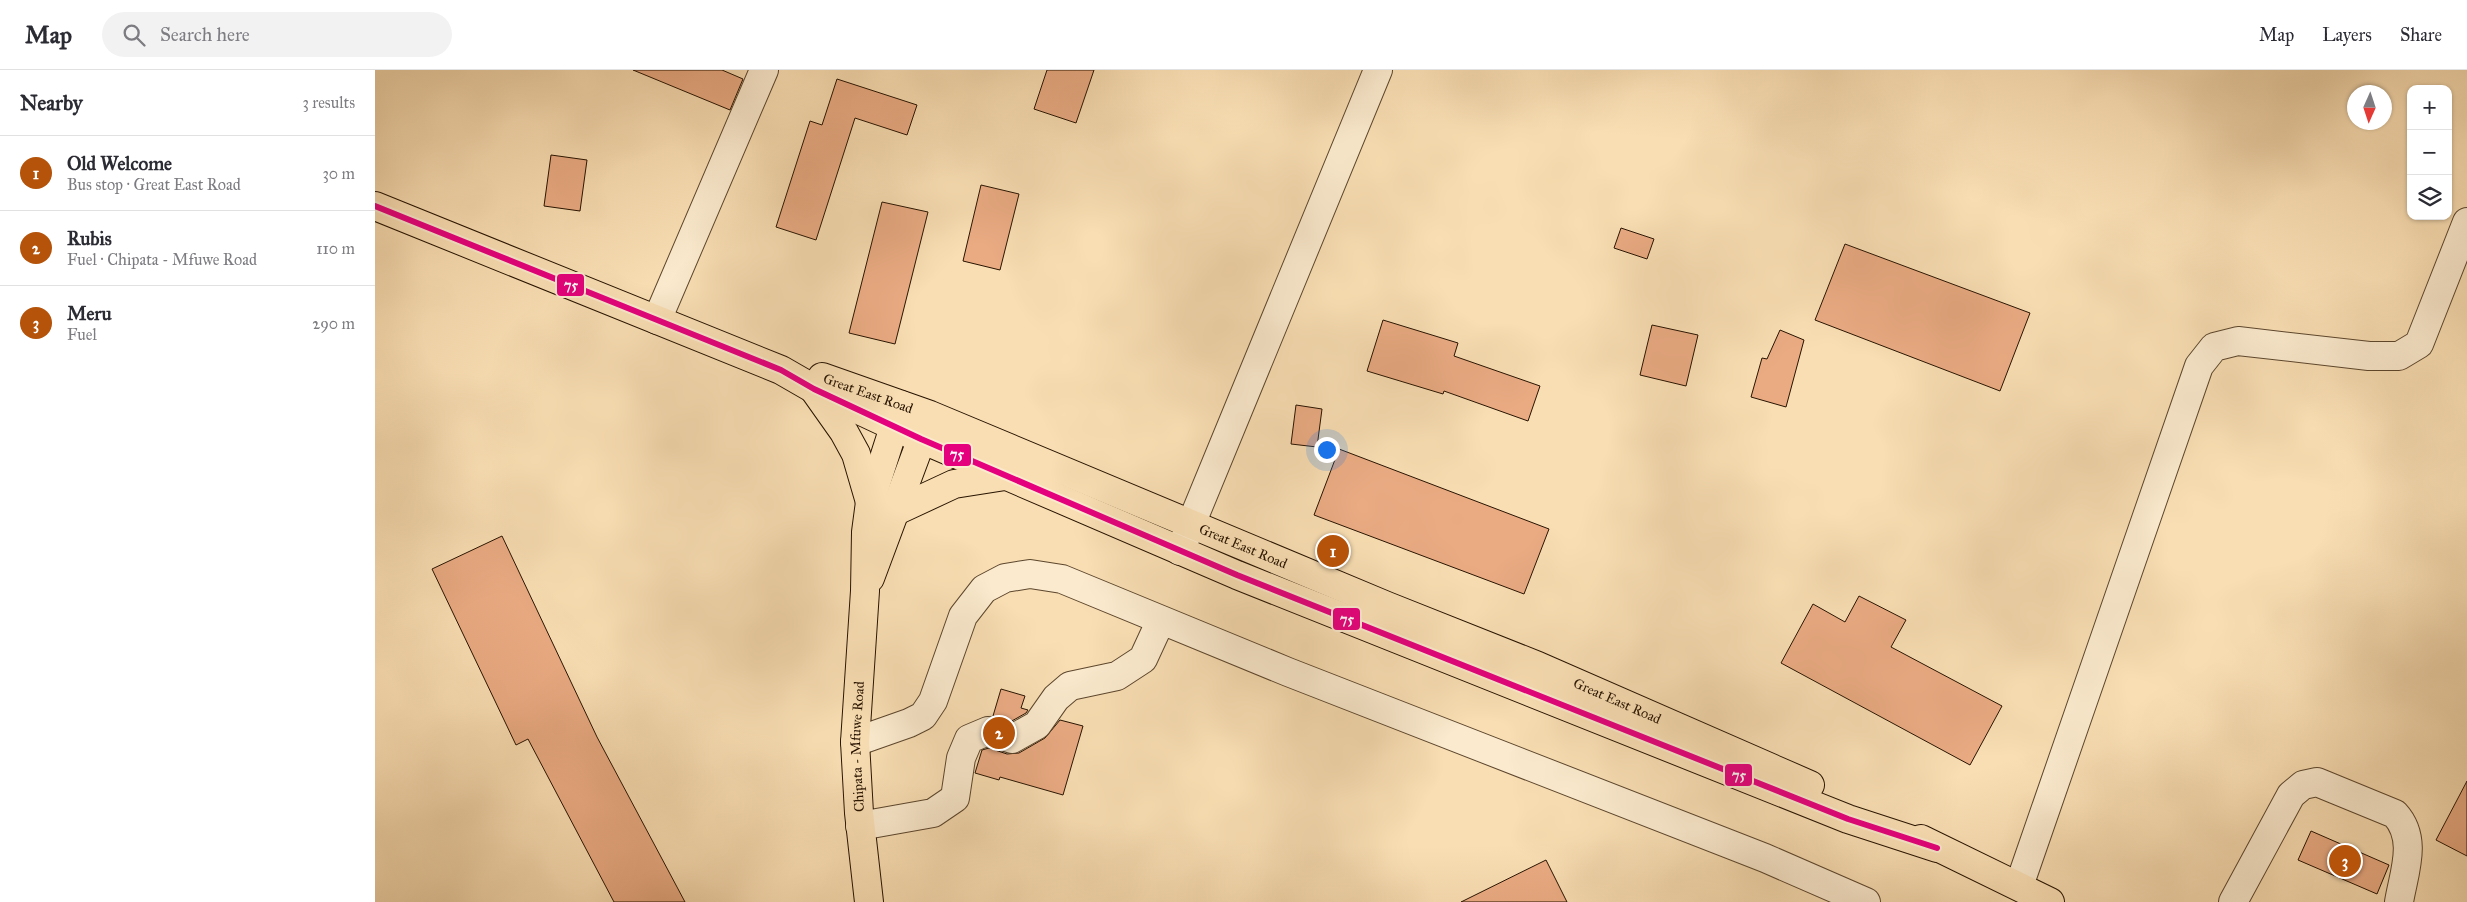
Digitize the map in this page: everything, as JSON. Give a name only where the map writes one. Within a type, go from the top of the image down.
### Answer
[{"type":"main road","points":[[375,206],[781,370]]},
{"type":"main road","name":"Great East Road","points":[[781,370],[821,376],[897,415],[926,427],[1192,525],[1555,674],[1870,812],[1937,848],[2050,902]]},
{"type":"main road","name":"Great East Road","points":[[781,370],[814,389],[897,415]]},
{"type":"main road","points":[[814,389],[844,432],[856,454],[871,502]]},
{"type":"main road","points":[[865,591],[866,532],[871,502],[897,415]]},
{"type":"main road","points":[[865,591],[926,427]]},
{"type":"main road","name":"Great East Road","points":[[926,427],[1005,476],[1180,551],[1832,813],[1881,832],[1937,848]]},
{"type":"main road","points":[[896,511],[954,484],[1005,476]]},
{"type":"main road","name":"Chipata - Mfuwe Road","points":[[865,591],[855,742],[860,826],[869,902]]},
{"type":"street","points":[[657,320],[764,70]]},
{"type":"street","points":[[1180,551],[1378,70]]},
{"type":"street","points":[[2019,886],[2199,366],[2215,347],[2238,341],[2369,356],[2399,356],[2419,344],[2467,222]]},
{"type":"street","points":[[855,742],[909,723],[923,716],[933,700],[963,616],[984,590],[1005,578],[1030,574],[1062,579],[1288,672],[1756,855],[1866,902]]},
{"type":"street","points":[[860,826],[933,813],[955,798],[961,758],[969,739],[988,731],[1012,739],[1037,725],[1056,698],[1070,686],[1117,676],[1143,659],[1161,620]]},
{"type":"street","points":[[2233,902],[2291,795],[2303,785],[2317,782],[2395,814],[2404,824],[2409,840],[2399,902]]},
{"type":"building","points":[[633,70],[722,70],[743,79],[730,110]]},
{"type":"building","points":[[1047,70],[1094,70],[1076,123],[1034,109]]},
{"type":"building","points":[[837,79],[917,105],[907,135],[855,118],[816,240],[776,227],[810,121],[822,125]]},
{"type":"building","points":[[551,155],[587,160],[580,211],[544,206]]},
{"type":"building","points":[[981,185],[1019,194],[1000,270],[963,261]]},
{"type":"building","points":[[882,202],[928,212],[895,344],[849,333]]},
{"type":"building","points":[[1621,228],[1654,239],[1647,259],[1614,248]]},
{"type":"building","points":[[1845,244],[2030,313],[2000,391],[1815,320]]},
{"type":"building","points":[[1383,320],[1458,343],[1454,356],[1540,386],[1528,421],[1444,391],[1443,394],[1367,371]]},
{"type":"building","points":[[1652,325],[1698,335],[1686,386],[1640,375]]},
{"type":"building","points":[[1780,330],[1804,340],[1786,407],[1751,397],[1762,358],[1767,359]]},
{"type":"building","points":[[1296,405],[1322,409],[1317,447],[1291,444]]},
{"type":"building","points":[[1339,449],[1549,529],[1524,594],[1314,515]]},
{"type":"building","points":[[502,536],[597,737],[685,902],[614,902],[528,739],[516,745],[432,569]]},
{"type":"building","points":[[1859,596],[1906,620],[1891,647],[2002,706],[1970,765],[1781,663],[1813,604],[1845,622]]},
{"type":"building","points":[[1001,689],[1025,696],[1021,708],[1028,710],[1026,713],[1010,722],[993,716]]},
{"type":"building","points":[[1060,720],[1083,726],[1063,795],[1000,777],[999,780],[975,773],[982,750],[989,748],[1007,754],[1019,753],[1045,738]]},
{"type":"building","points":[[2467,781],[2467,856],[2436,840]]},
{"type":"building","points":[[2311,831],[2389,865],[2377,894],[2298,860]]},
{"type":"building","points":[[1546,860],[1567,902],[1461,902]]},
{"type":"transit line","name":"75","points":[[375,206],[781,370],[814,389],[921,439],[1237,575],[1848,819],[1937,848]]},
{"type":"place","name":"Old Welcome","points":[[1333,551]]},
{"type":"place","name":"Rubis","points":[[999,733]]},
{"type":"place","name":"Meru","points":[[2345,861]]}]
